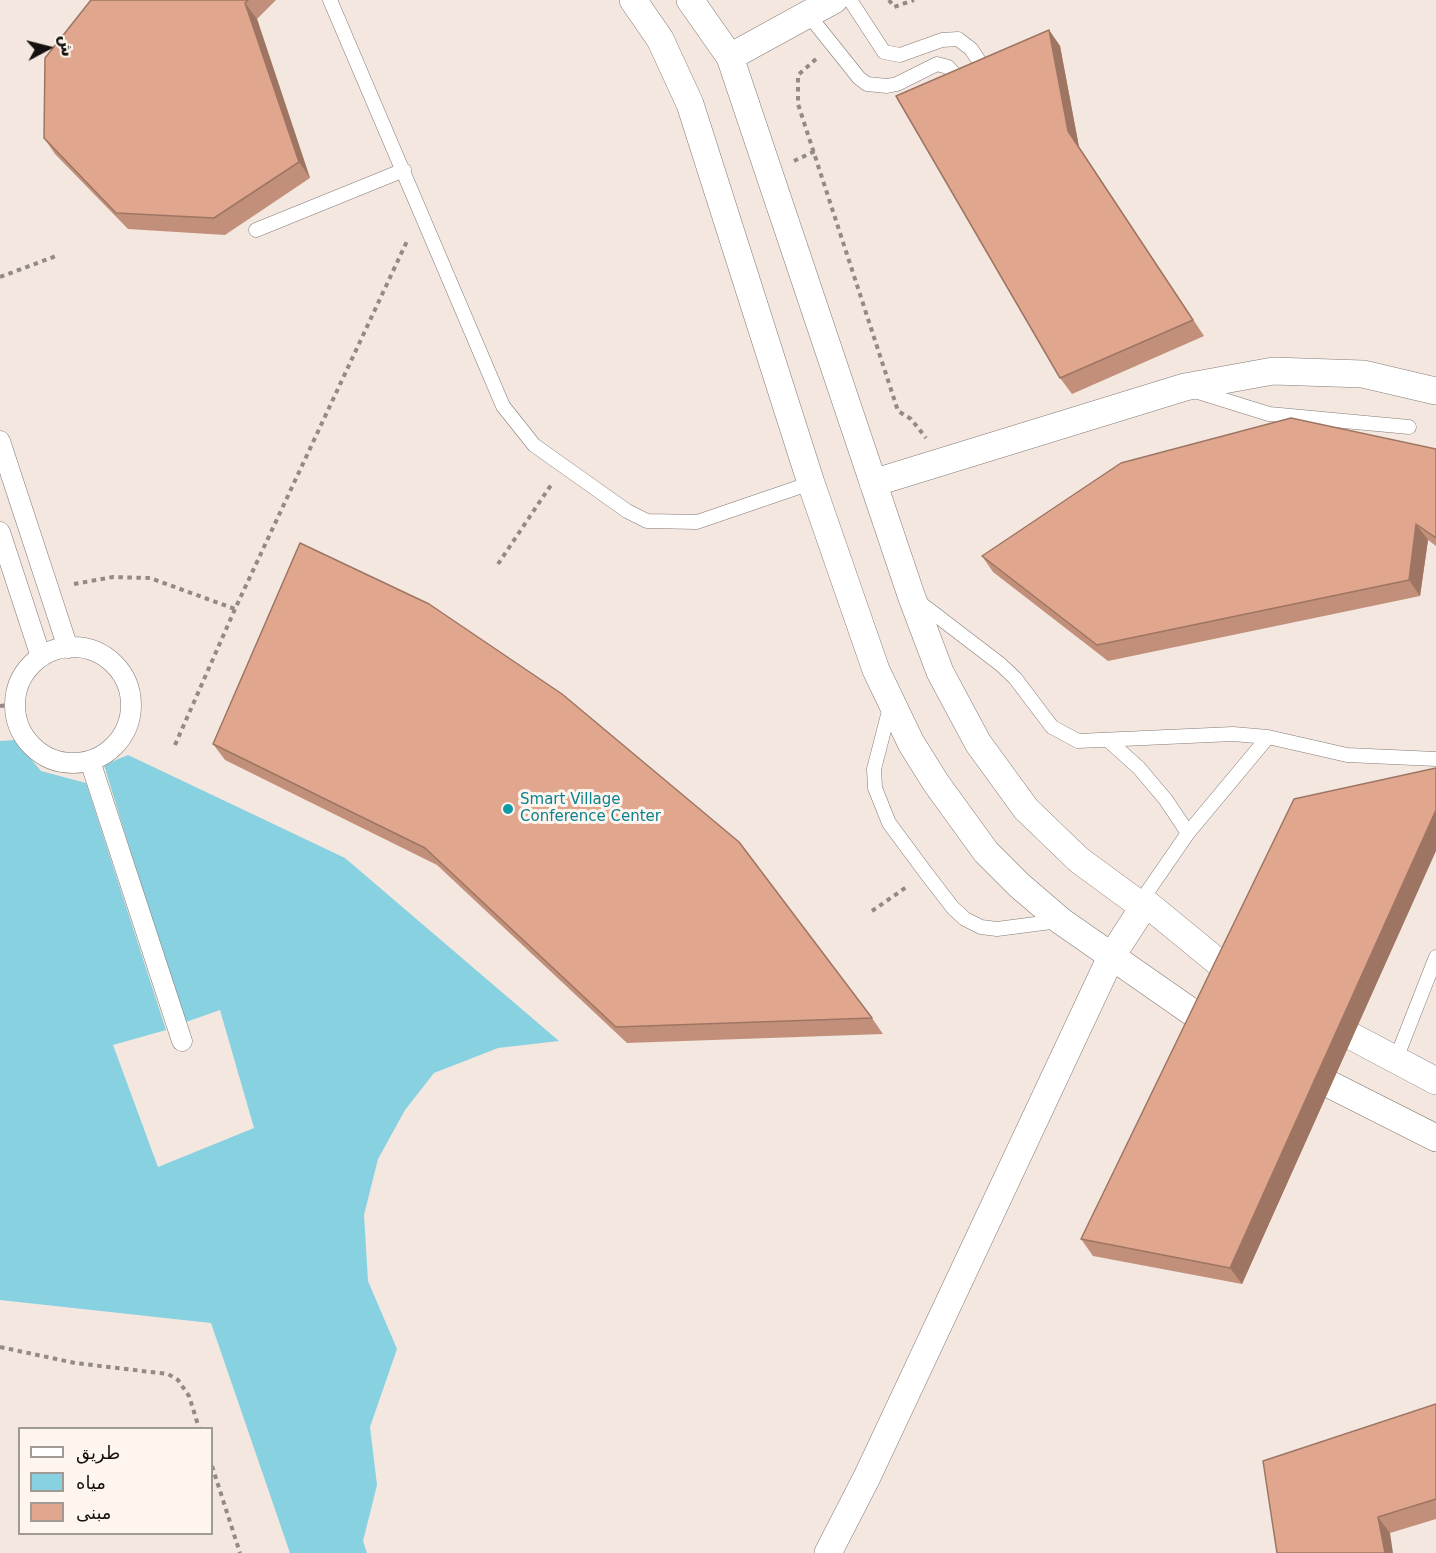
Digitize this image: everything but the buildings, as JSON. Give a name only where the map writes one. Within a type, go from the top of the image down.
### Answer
[{"type":"street","points":[[633,0],[660,39],[690,104],[811,483],[876,670],[891,705],[936,783],[986,852],[1061,921],[1206,1022]]},
{"type":"street","points":[[690,0],[730,57],[911,596],[940,672],[973,733],[1026,809],[1079,860],[1142,903],[1230,972]]},
{"type":"street","points":[[730,57],[834,0]]},
{"type":"street","points":[[873,483],[1185,387],[1273,371],[1362,374],[1436,391]]},
{"type":"street","points":[[0,441],[68,648]]},
{"type":"street","points":[[0,532],[41,657]]},
{"type":"street","points":[[68,648],[98,653],[121,673],[128,687],[130,702],[124,731],[116,744],[90,761],[63,762],[38,752],[21,730],[8,705],[22,677],[41,657],[68,648]]},
{"type":"street","points":[[90,761],[182,1041]]},
{"type":"street","points":[[828,1553],[867,1477],[1112,957],[1142,903]]},
{"type":"street","points":[[1353,1036],[1436,1081]]},
{"type":"street","points":[[1331,1085],[1436,1138]]},
{"type":"lane","points":[[330,0],[503,406],[534,445],[627,511],[647,520],[670,523],[697,522],[811,483]]},
{"type":"lane","points":[[850,0],[884,52],[900,55],[942,40],[958,39],[971,48],[983,67]]},
{"type":"lane","points":[[807,13],[859,78],[867,84],[887,86],[897,84],[937,64],[948,68],[961,81]]},
{"type":"lane","points":[[256,230],[404,170]]},
{"type":"lane","points":[[1185,387],[1269,414],[1409,426]]},
{"type":"lane","points":[[911,596],[1000,664],[1052,727],[1078,741],[1233,734],[1268,737],[1347,754],[1436,759]]},
{"type":"lane","points":[[891,705],[874,769],[875,788],[889,823],[953,908],[965,919],[981,927],[997,929],[1061,921]]},
{"type":"lane","points":[[1142,903],[1188,834],[1268,737]]},
{"type":"lane","points":[[1109,741],[1139,768],[1166,800],[1188,834]]},
{"type":"lane","points":[[1396,1059],[1436,957]]},
{"type":"path","points":[[889,0],[894,7],[914,0]]},
{"type":"path","points":[[832,45],[798,75],[798,104],[898,411],[924,432],[937,464]]},
{"type":"path","points":[[175,745],[235,609],[421,212]]},
{"type":"path","points":[[0,277],[56,256]]},
{"type":"path","points":[[498,564],[563,467]]},
{"type":"path","points":[[49,589],[132,576],[167,583],[235,609]]},
{"type":"path","points":[[872,911],[926,873]]},
{"type":"path","points":[[0,1347],[75,1363],[168,1374],[178,1380],[189,1396],[200,1427]]},
{"type":"path","points":[[213,1469],[240,1553]]},
{"type":"water","points":[[15,740],[41,771],[86,783],[166,1030],[113,1045],[158,1167],[254,1128],[220,1010],[183,1023],[104,765],[128,755],[345,858],[559,1041],[498,1048],[434,1073],[405,1110],[378,1159],[364,1215],[368,1281],[397,1349],[370,1427],[377,1485],[363,1541],[367,1553],[290,1553],[211,1323],[0,1300],[0,741]]},
{"type":"place","name":"Smart Village Conference Center","points":[[508,809]]}]
